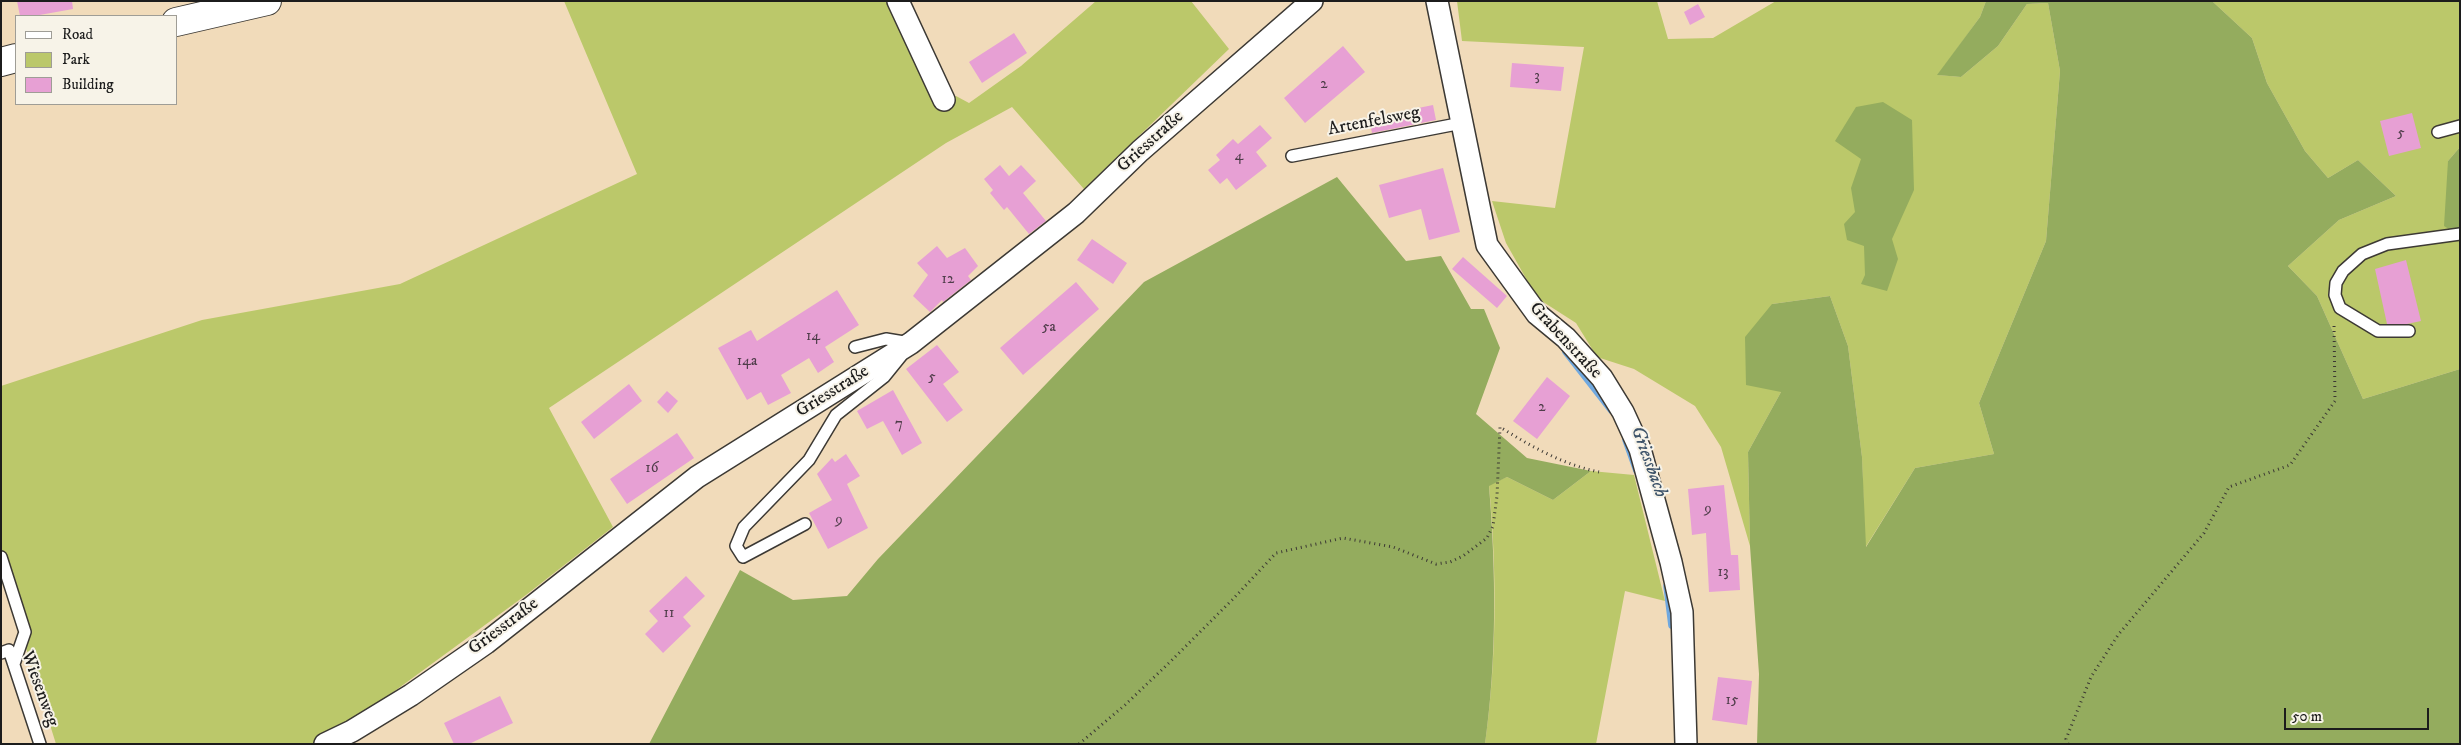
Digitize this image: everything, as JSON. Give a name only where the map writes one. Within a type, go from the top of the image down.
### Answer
[{"type":"street","points":[[178,22],[267,1]]},
{"type":"street","points":[[898,1],[944,100]]},
{"type":"street","name":"Griesstraße","points":[[325,744],[352,732],[412,695],[486,642],[697,476],[911,343],[1076,213],[1140,151],[1312,1]]},
{"type":"street","name":"Grabenstraße","points":[[1437,1],[1487,245],[1537,314],[1566,338],[1602,378],[1623,412],[1640,449],[1672,562],[1682,612],[1686,744]]},
{"type":"street","points":[[1,62],[15,58]]},
{"type":"lane","name":"Artenfelsweg","points":[[1292,156],[1462,123]]},
{"type":"lane","points":[[2438,132],[2460,126]]},
{"type":"lane","points":[[2409,331],[2378,331],[2340,308],[2335,294],[2336,283],[2343,271],[2362,254],[2387,244],[2460,234]]},
{"type":"lane","points":[[805,524],[743,557],[736,546],[744,527],[809,460],[836,415],[884,377],[911,343],[886,339],[854,347]]},
{"type":"lane","points":[[1,557],[25,632],[14,664]]},
{"type":"lane","name":"Wiesenweg","points":[[1,653],[9,650],[40,744]]},
{"type":"path","points":[[2068,744],[2066,739],[2091,677],[2118,635],[2204,533],[2230,487],[2290,465],[2334,400],[2335,294]]},
{"type":"path","points":[[1079,744],[1125,705],[1170,662],[1276,553],[1343,538],[1393,547],[1436,564],[1450,562],[1464,556],[1487,538],[1493,526],[1497,496],[1500,427],[1541,452],[1578,468],[1599,472]]},
{"type":"green space","points":[[564,1],[888,1],[939,104],[956,96],[969,103],[1021,66],[1096,1],[1191,1],[1229,49],[1084,189],[1012,107],[946,143],[549,408],[613,527],[526,595],[355,720],[311,744],[56,744],[1,568],[1,386],[202,320],[400,284],[637,174]]},
{"type":"green space","points":[[1457,1],[1657,1],[1668,39],[1713,38],[1776,1],[1986,1],[1980,17],[1938,75],[1961,77],[1998,46],[2027,4],[2048,3],[2060,71],[2046,241],[1979,403],[1994,454],[1915,468],[1865,548],[1862,457],[1848,346],[1830,296],[1772,304],[1781,392],[1748,452],[1750,546],[1721,447],[1695,406],[1634,369],[1597,357],[1576,323],[1537,298],[1506,243],[1492,201],[1555,208],[1584,47],[1462,41]]},
{"type":"green space","points":[[1986,1],[2212,1],[2252,38],[2267,83],[2305,151],[2328,178],[2358,160],[2396,196],[2339,220],[2288,266],[2317,296],[2363,399],[2460,369],[2460,744],[1757,744],[1759,674],[1750,546],[1748,452],[1781,392],[1746,385],[1745,337],[1772,304],[1830,296],[1848,346],[1862,457],[1866,547],[1915,468],[1994,454],[1979,403],[2046,241],[2060,71],[2048,3],[2027,4],[1998,46],[1961,77],[1937,75],[1980,17]]},
{"type":"green space","points":[[2212,1],[2460,1],[2460,147],[2448,161],[2460,236],[2460,369],[2363,399],[2317,296],[2288,266],[2339,220],[2396,196],[2358,160],[2328,178],[2305,151],[2267,83],[2252,38]]},
{"type":"green space","points":[[1883,102],[1912,120],[1914,190],[1892,239],[1898,259],[1887,291],[1861,284],[1865,275],[1864,246],[1847,240],[1844,224],[1855,212],[1851,188],[1861,159],[1835,141],[1856,107]]},
{"type":"green space","points":[[2460,147],[2460,236],[2444,226],[2448,161]]},
{"type":"green space","points":[[1337,177],[1406,261],[1441,256],[1471,309],[1484,309],[1500,348],[1476,414],[1527,458],[1591,471],[1553,500],[1507,477],[1489,486],[1493,550],[1494,615],[1492,680],[1485,744],[649,744],[740,570],[793,600],[847,596],[878,559],[1144,282]]},
{"type":"green space","points":[[1591,471],[1634,475],[1665,601],[1625,591],[1596,744],[1485,744],[1494,647],[1493,550],[1489,485],[1507,477],[1553,500]]},
{"type":"building","points":[[17,1],[72,1],[73,9],[40,15],[20,15]]},
{"type":"building","points":[[1698,4],[1705,17],[1690,25],[1684,12]]},
{"type":"building","points":[[1014,33],[1027,53],[982,83],[969,62]]},
{"type":"building","points":[[1343,46],[1365,72],[1305,123],[1284,98]]},
{"type":"building","points":[[1512,63],[1564,67],[1561,91],[1510,87]]},
{"type":"building","points":[[1433,105],[1436,120],[1372,133],[1369,118]]},
{"type":"building","points":[[2412,113],[2421,148],[2389,156],[2380,121]]},
{"type":"building","points":[[1260,125],[1272,138],[1256,152],[1267,166],[1236,190],[1227,178],[1220,184],[1208,170],[1220,160],[1216,155],[1233,139],[1238,144]]},
{"type":"building","points":[[1000,165],[1009,176],[1021,165],[1036,181],[1023,193],[1046,221],[1029,234],[1007,207],[1004,210],[990,193],[993,190],[984,179]]},
{"type":"building","points":[[1443,168],[1460,232],[1429,240],[1421,209],[1389,218],[1379,185]]},
{"type":"building","points":[[1092,239],[1127,263],[1113,284],[1077,260]]},
{"type":"building","points":[[937,246],[947,258],[965,248],[978,266],[968,276],[971,280],[943,302],[942,300],[930,312],[913,296],[928,275],[917,263]]},
{"type":"building","points":[[1463,257],[1507,296],[1497,308],[1452,269]]},
{"type":"building","points":[[2406,260],[2421,321],[2407,324],[2387,324],[2375,269]]},
{"type":"building","points":[[1076,282],[1099,309],[1023,375],[1000,348]]},
{"type":"building","points":[[837,290],[859,325],[825,347],[834,362],[818,373],[809,358],[781,375],[791,393],[768,405],[761,392],[747,400],[718,348],[751,330],[757,341]]},
{"type":"building","points":[[937,345],[959,372],[943,384],[963,410],[947,422],[906,369]]},
{"type":"building","points":[[1547,377],[1570,396],[1537,439],[1513,421]]},
{"type":"building","points":[[629,384],[642,401],[594,439],[581,422]]},
{"type":"building","points":[[893,390],[922,443],[902,455],[883,421],[867,429],[857,411]]},
{"type":"building","points":[[667,391],[678,401],[668,413],[657,402]]},
{"type":"building","points":[[677,433],[694,458],[627,504],[610,479]]},
{"type":"building","points":[[846,454],[860,476],[847,484],[868,528],[828,549],[809,513],[832,500],[817,474],[832,458],[835,462]]},
{"type":"building","points":[[1724,485],[1731,555],[1738,555],[1740,590],[1709,592],[1706,533],[1692,535],[1688,489]]},
{"type":"building","points":[[686,576],[705,596],[683,617],[691,626],[663,653],[645,634],[658,621],[649,611]]},
{"type":"building","points":[[1718,677],[1752,681],[1747,725],[1712,720]]},
{"type":"building","points":[[500,696],[513,723],[469,744],[454,744],[444,723]]},
{"type":"waterway","name":"Griessbach","points":[[1565,352],[1611,411]]},
{"type":"waterway","name":"Griessbach","points":[[1625,440],[1636,471]]},
{"type":"waterway","name":"Griessbach","points":[[1666,586],[1671,626]]}]
